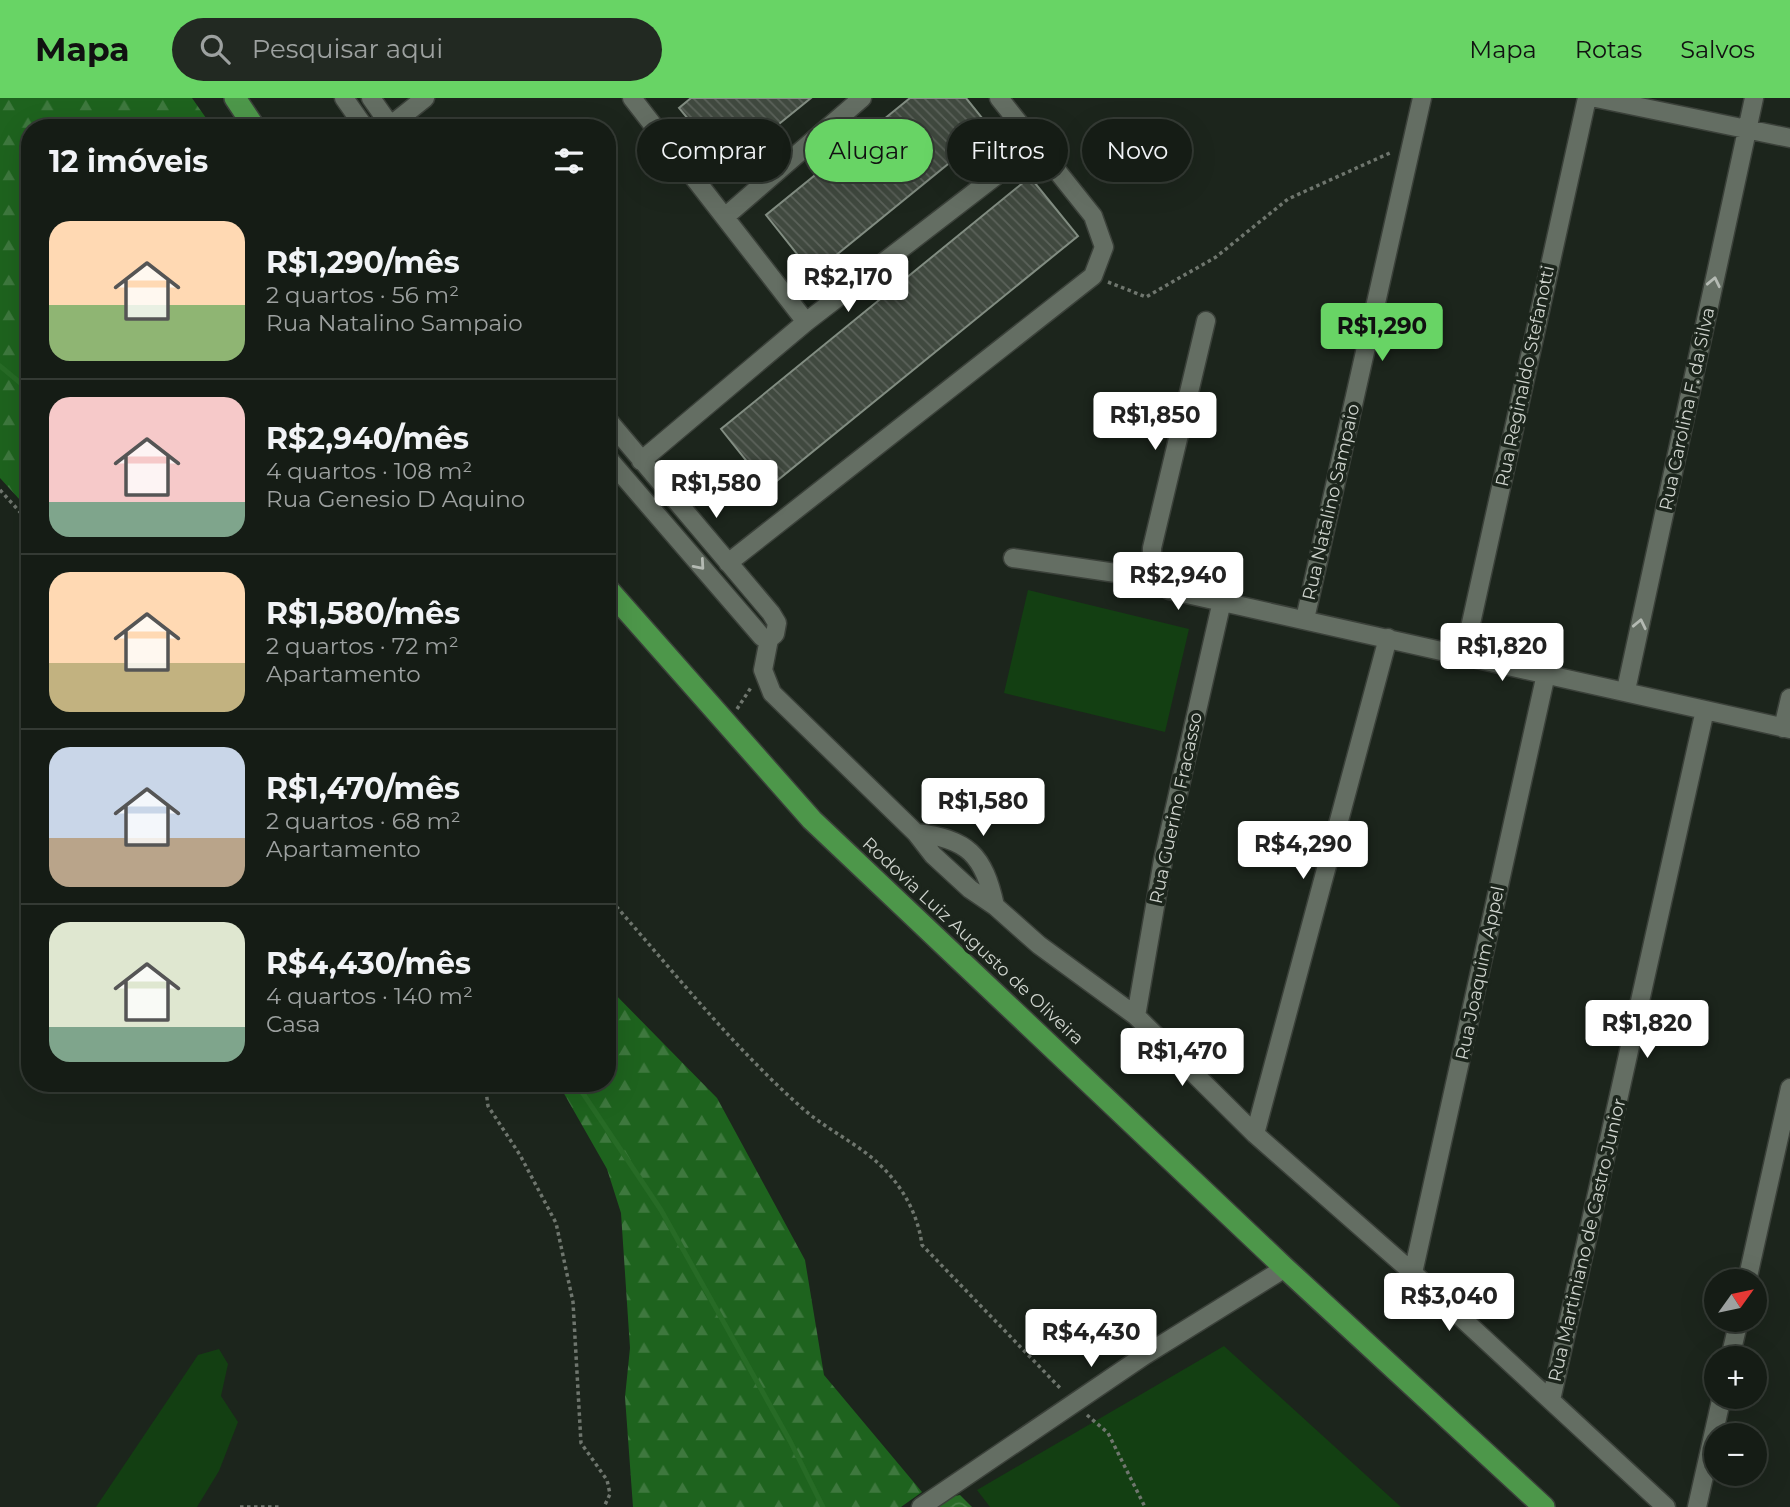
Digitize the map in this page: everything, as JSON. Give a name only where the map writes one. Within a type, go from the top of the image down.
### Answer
[{"type":"highway","points":[[235,98],[249,119]]},
{"type":"highway","name":"Rodovia Luiz Augusto de Oliveira","points":[[616,598],[812,820],[1285,1268],[1544,1507]]},
{"type":"street","points":[[344,98],[359,119]]},
{"type":"street","points":[[371,98],[385,119]]},
{"type":"street","points":[[400,119],[425,98]]},
{"type":"street","points":[[726,216],[862,98]]},
{"type":"street","points":[[999,98],[1016,119]]},
{"type":"street","name":"Rua Natalino Sampaio","points":[[1305,619],[1422,98]]},
{"type":"street","name":"Rua Reginaldo Stefanotti","points":[[1464,655],[1587,98]]},
{"type":"street","points":[[1596,98],[1790,138]]},
{"type":"street","name":"Rua Carolina F. da Silva","points":[[1626,691],[1754,98]]},
{"type":"street","points":[[638,100],[806,322]]},
{"type":"street","points":[[641,461],[806,322],[988,182]]},
{"type":"street","points":[[728,563],[1093,276],[1104,247],[1093,216],[1066,182]]},
{"type":"street","points":[[1206,321],[1152,548],[1152,564],[1157,579],[1169,590],[1787,728],[1790,698]]},
{"type":"street","points":[[616,430],[778,623],[775,634],[769,639],[763,670],[772,693],[970,889],[995,906],[1039,945],[1136,1016],[1255,1134],[1413,1273],[1666,1507]]},
{"type":"street","points":[[616,467],[762,637],[769,639]]},
{"type":"street","points":[[1013,558],[1157,579]]},
{"type":"street","name":"Rua Guerino Fracasso","points":[[1136,1016],[1163,860],[1222,601]]},
{"type":"street","points":[[1255,1134],[1388,638]]},
{"type":"street","name":"Rua Joaquim Appel","points":[[1413,1273],[1546,674]]},
{"type":"street","name":"Rua Martiniano de Castro Junior","points":[[1551,1401],[1705,710]]},
{"type":"street","points":[[916,833],[940,835],[963,843],[990,883],[995,906]]},
{"type":"street","points":[[1750,1269],[1790,1088]]},
{"type":"street","points":[[921,1507],[1145,1355],[1285,1268]]},
{"type":"street","points":[[1697,1507],[1719,1409]]},
{"type":"path","points":[[1093,276],[1146,297],[1216,257],[1289,199],[1412,142]]},
{"type":"path","points":[[0,489],[21,513]]},
{"type":"path","points":[[734,729],[737,707],[763,670]]},
{"type":"path","points":[[616,906],[729,1035],[802,1108],[879,1163],[909,1200],[919,1224],[922,1245],[1075,1404],[1108,1433],[1144,1507]]},
{"type":"path","points":[[486,1092],[488,1106],[520,1155],[556,1223],[573,1302],[581,1443],[607,1480],[610,1494],[604,1507]]},
{"type":"path","points":[[240,1507],[280,1507]]},
{"type":"shaded area","points":[[1028,590],[1189,629],[1165,732],[1004,693]]},
{"type":"shaded area","points":[[1224,1346],[1401,1507],[990,1507],[977,1490]]},
{"type":"shaded area","points":[[219,1349],[228,1364],[221,1396],[238,1422],[219,1471],[197,1507],[96,1507],[198,1355]]},
{"type":"green space","points":[[0,98],[192,98],[207,119],[21,119],[21,501],[0,478]]},
{"type":"green space","points":[[616,995],[717,1098],[805,1260],[824,1375],[922,1492],[901,1507],[633,1507],[625,1397],[630,1348],[621,1213],[607,1169],[563,1092],[616,1092]]},
{"type":"water","points":[[960,1495],[972,1507],[924,1507],[934,1500]]},
{"type":"building","points":[[691,98],[811,98],[785,119],[688,119],[679,108]]},
{"type":"building","points":[[910,98],[966,98],[983,119],[947,119],[947,165],[933,176],[933,119],[884,119]]},
{"type":"building","points":[[807,182],[926,182],[813,274],[766,215]]},
{"type":"building","points":[[1024,182],[1034,182],[1078,236],[768,488],[721,429]]},
{"type":"waterway","points":[[0,366],[21,384]]},
{"type":"waterway","points":[[582,1092],[661,1210],[790,1441],[823,1507]]}]
